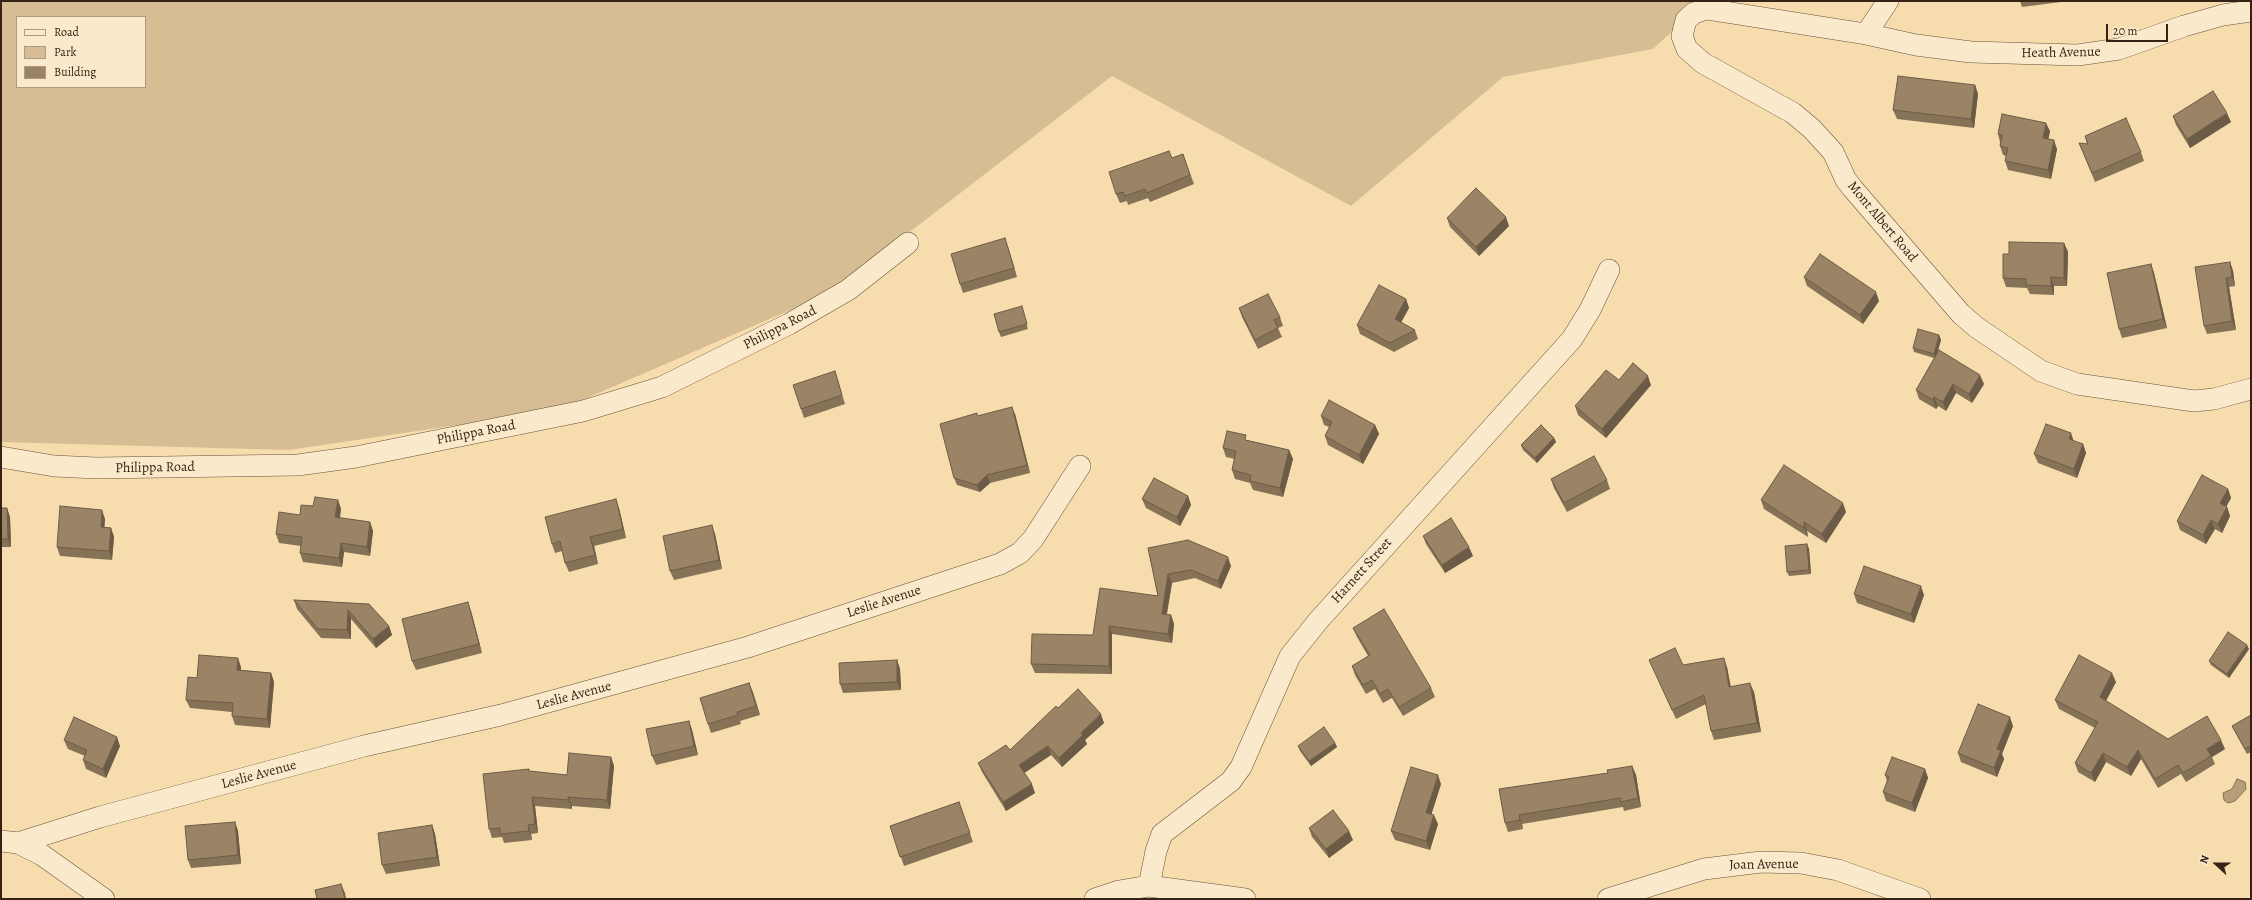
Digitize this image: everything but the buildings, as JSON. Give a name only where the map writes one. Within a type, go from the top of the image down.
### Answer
[{"type":"street","points":[[1866,34],[1888,1]]},
{"type":"street","name":"Mont Albert Road","points":[[1866,34],[1706,9],[1694,13],[1686,20],[1682,36],[1687,49],[1703,63],[1793,113],[1812,129],[1833,152],[1846,180],[1853,189],[1961,314],[1976,327],[2040,371],[2076,384],[2194,401],[2214,399],[2251,389]]},
{"type":"street","name":"Heath Avenue","points":[[1866,34],[1916,45],[1971,52],[2078,55],[2119,49],[2184,26],[2223,15],[2251,11]]},
{"type":"street","name":"Philippa Road","points":[[1,457],[54,466],[96,468],[298,465],[356,457],[583,411],[662,387],[789,324],[848,290],[908,243]]},
{"type":"street","name":"Harnett Street","points":[[1149,886],[1156,851],[1162,834],[1231,781],[1241,767],[1290,656],[1318,621],[1572,339],[1590,310],[1609,270]]},
{"type":"street","name":"Leslie Avenue","points":[[9,842],[100,816],[364,746],[501,715],[741,649],[1000,564],[1020,553],[1033,539],[1080,466]]},
{"type":"street","points":[[9,842],[42,855],[104,899]]},
{"type":"street","name":"Joan Avenue","points":[[1608,899],[1704,869],[1761,862],[1800,863],[1838,870],[1920,899]]},
{"type":"street","points":[[1095,899],[1119,891],[1149,886],[1182,889],[1245,899]]},
{"type":"green space","points":[[1,1],[1705,1],[1653,49],[1503,77],[1351,206],[1112,76],[832,292],[559,410],[289,450],[1,442]]},
{"type":"shaded area","points":[[2237,779],[2245,782],[2246,789],[2235,801],[2228,803],[2224,800],[2223,793],[2232,789]]}]
